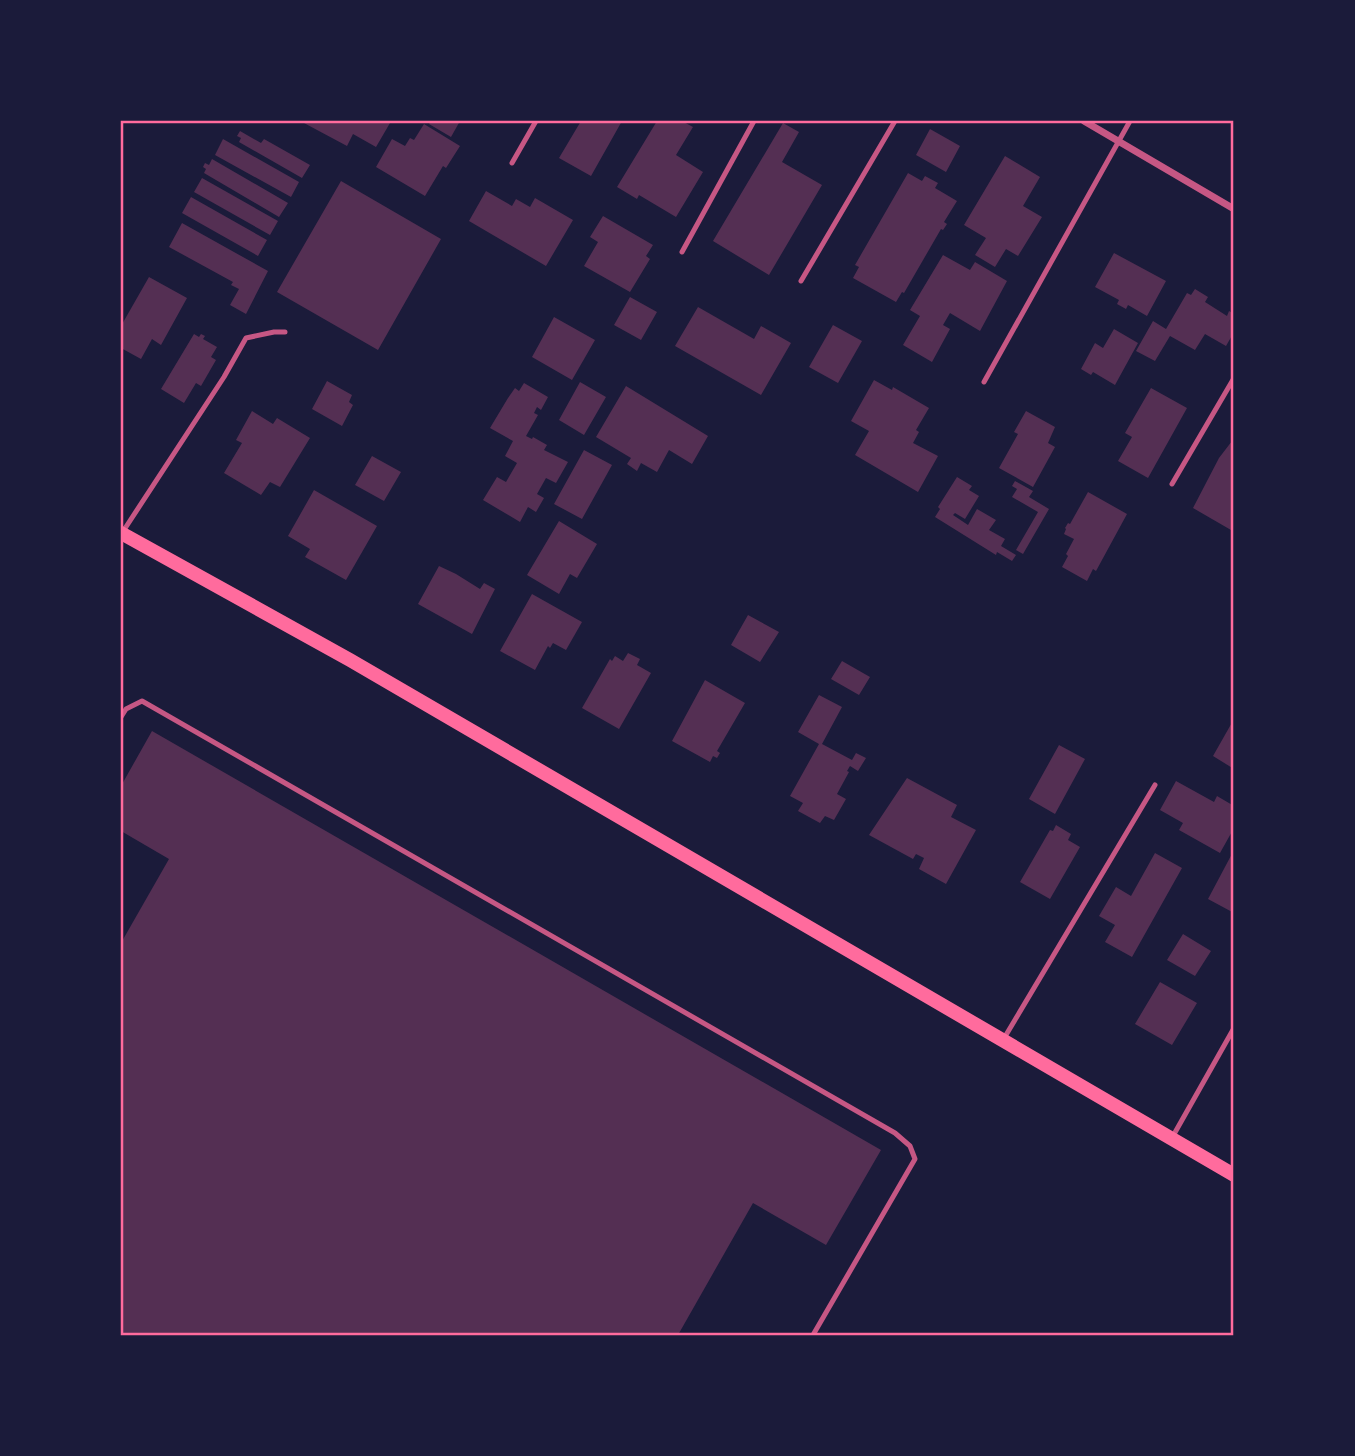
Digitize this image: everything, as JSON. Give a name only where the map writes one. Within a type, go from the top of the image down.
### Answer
[{"type":"main road","points":[[122,533],[350,660],[1234,1175]]},
{"type":"street","points":[[1084,121],[1234,209]]},
{"type":"lane","points":[[512,163],[536,121]]},
{"type":"lane","points":[[682,252],[754,121]]},
{"type":"lane","points":[[802,281],[895,121]]},
{"type":"lane","points":[[984,382],[1129,121]]},
{"type":"lane","points":[[122,533],[217,388],[246,338],[274,331],[285,332]]},
{"type":"lane","points":[[1172,484],[1234,378]]},
{"type":"lane","points":[[121,717],[125,709],[142,701],[895,1133],[910,1146],[915,1159],[813,1335]]},
{"type":"lane","points":[[1003,1040],[1155,785]]},
{"type":"lane","points":[[1172,1139],[1234,1028]]},
{"type":"building","points":[[431,121],[460,121],[451,137],[429,124]]},
{"type":"building","points":[[581,121],[622,121],[591,176],[559,158]]},
{"type":"building","points":[[657,121],[682,121],[693,127],[676,155],[703,172],[676,217],[639,195],[637,199],[617,187]]},
{"type":"building","points":[[304,123],[390,123],[376,147],[353,134],[347,146]]},
{"type":"building","points":[[783,123],[799,132],[782,162],[822,185],[769,275],[713,241]]},
{"type":"building","points":[[424,124],[460,146],[446,168],[443,166],[425,196],[376,167],[392,139],[405,146],[410,138],[414,140]]},
{"type":"building","points":[[930,129],[960,146],[946,172],[916,155]]},
{"type":"building","points":[[240,131],[261,143],[264,139],[310,165],[302,178],[239,142],[241,138],[237,136]]},
{"type":"building","points":[[223,139],[299,182],[291,197],[215,155]]},
{"type":"building","points":[[1005,156],[1040,177],[1023,206],[1042,217],[1018,256],[1006,249],[995,267],[975,255],[986,238],[964,225]]},
{"type":"building","points":[[212,159],[288,203],[279,217],[204,173],[205,163],[209,165]]},
{"type":"building","points":[[908,173],[922,181],[925,176],[938,183],[935,188],[957,201],[944,222],[947,224],[941,229],[896,302],[853,278],[859,267],[855,265]]},
{"type":"building","points":[[202,178],[278,221],[270,235],[194,192]]},
{"type":"building","points":[[341,181],[441,239],[378,350],[277,292]]},
{"type":"building","points":[[486,191],[512,206],[516,199],[530,207],[535,198],[573,220],[546,266],[469,221]]},
{"type":"building","points":[[191,197],[267,240],[258,256],[182,213]]},
{"type":"building","points":[[603,216],[653,245],[646,256],[650,259],[630,292],[584,266],[598,242],[590,237]]},
{"type":"building","points":[[182,223],[268,271],[246,314],[230,305],[239,289],[231,285],[233,282],[169,247]]},
{"type":"building","points":[[1114,253],[1166,281],[1147,316],[1128,305],[1126,309],[1117,304],[1119,300],[1095,287]]},
{"type":"building","points":[[943,255],[970,270],[975,262],[1007,281],[980,331],[950,313],[943,325],[950,329],[932,362],[903,345],[920,316],[910,310]]},
{"type":"building","points":[[149,277],[187,298],[161,345],[152,339],[141,359],[121,348],[121,326]]},
{"type":"building","points":[[1195,289],[1208,297],[1205,302],[1227,316],[1229,311],[1234,314],[1234,332],[1226,346],[1205,334],[1195,350],[1170,336],[1155,361],[1136,351],[1153,321],[1166,329],[1187,293],[1191,295]]},
{"type":"building","points":[[630,297],[657,312],[641,340],[614,325]]},
{"type":"building","points":[[698,307],[754,339],[761,326],[791,343],[761,395],[675,346]]},
{"type":"building","points":[[554,317],[595,340],[572,380],[532,357]]},
{"type":"building","points":[[833,325],[862,341],[838,383],[809,367]]},
{"type":"building","points":[[1114,329],[1138,343],[1115,385],[1093,372],[1091,375],[1081,369],[1095,343],[1103,348]]},
{"type":"building","points":[[194,334],[205,336],[203,339],[217,347],[211,357],[216,360],[201,386],[196,383],[184,403],[161,389]]},
{"type":"building","points":[[874,380],[892,390],[893,387],[929,408],[916,430],[919,432],[913,443],[938,456],[918,492],[855,455],[869,431],[851,421]]},
{"type":"building","points":[[327,381],[352,395],[349,402],[353,405],[342,426],[312,409]]},
{"type":"building","points":[[580,382],[606,397],[584,435],[559,420]]},
{"type":"building","points":[[524,383],[548,397],[541,410],[537,407],[534,413],[538,415],[526,436],[547,445],[544,450],[568,462],[556,483],[546,478],[537,494],[544,498],[536,512],[528,507],[520,522],[483,500],[497,477],[506,482],[517,463],[505,456],[513,441],[490,428],[515,388],[519,391]]},
{"type":"building","points":[[626,386],[708,436],[692,464],[669,450],[657,472],[641,463],[637,471],[627,464],[631,458],[596,437]]},
{"type":"building","points":[[1151,388],[1187,408],[1148,478],[1118,461],[1132,437],[1125,433]]},
{"type":"building","points":[[252,411],[273,424],[277,418],[310,438],[280,487],[270,482],[261,495],[224,473],[242,443],[236,440]]},
{"type":"building","points":[[1026,411],[1055,427],[1048,443],[1055,447],[1033,487],[999,468],[1018,434],[1014,432]]},
{"type":"building","points":[[1232,441],[1234,524],[1231,530],[1193,508],[1219,458]]},
{"type":"building","points":[[584,450],[612,465],[582,519],[554,504]]},
{"type":"building","points":[[372,456],[401,472],[384,501],[355,485]]},
{"type":"building","points":[[957,477],[972,486],[969,490],[979,496],[965,519],[955,513],[953,515],[968,525],[977,509],[996,520],[989,530],[1005,539],[1001,546],[1016,555],[1012,561],[997,552],[996,555],[935,517],[940,509],[938,507]]},
{"type":"building","points":[[1015,481],[1033,491],[1029,497],[1049,509],[1023,554],[1016,550],[1038,512],[1012,497],[1017,489],[1012,486]]},
{"type":"building","points":[[314,490],[377,526],[346,580],[305,557],[310,549],[288,536]]},
{"type":"building","points":[[1088,492],[1127,514],[1096,571],[1093,569],[1087,581],[1062,567],[1074,539],[1064,534],[1065,528]]},
{"type":"building","points":[[559,521],[597,544],[577,578],[570,574],[559,594],[527,575]]},
{"type":"building","points":[[439,566],[480,589],[484,583],[495,589],[472,634],[418,604]]},
{"type":"building","points":[[532,594],[582,622],[566,650],[553,643],[550,648],[548,646],[535,670],[500,651]]},
{"type":"building","points":[[748,615],[779,632],[760,662],[731,645]]},
{"type":"building","points":[[628,653],[640,659],[637,665],[651,673],[619,729],[582,708],[610,659],[612,661],[615,656],[623,661]]},
{"type":"building","points":[[842,661],[870,677],[859,695],[831,679]]},
{"type":"building","points":[[705,680],[745,703],[717,751],[720,753],[717,758],[713,756],[710,762],[672,741]]},
{"type":"building","points":[[819,695],[842,707],[822,744],[852,760],[856,753],[866,758],[858,771],[850,766],[847,771],[849,772],[837,794],[846,799],[834,820],[825,816],[820,823],[798,811],[803,803],[790,796],[819,744],[798,732]]},
{"type":"building","points":[[1234,719],[1234,769],[1213,756]]},
{"type":"building","points":[[152,731],[881,1150],[826,1245],[753,1203],[678,1335],[121,1335],[121,943],[169,859],[121,831],[121,786]]},
{"type":"building","points":[[1059,745],[1085,759],[1055,814],[1029,799]]},
{"type":"building","points":[[907,778],[957,805],[951,817],[976,830],[946,884],[919,869],[924,858],[916,854],[913,859],[869,835]]},
{"type":"building","points":[[1176,781],[1214,802],[1217,796],[1234,806],[1234,828],[1220,853],[1179,830],[1183,823],[1160,810]]},
{"type":"building","points":[[1056,825],[1071,834],[1068,840],[1080,847],[1050,899],[1020,882],[1050,830],[1053,831]]},
{"type":"building","points":[[1234,850],[1234,913],[1208,899]]},
{"type":"building","points":[[1155,853],[1182,868],[1132,957],[1105,942],[1115,925],[1099,916],[1116,887],[1131,896]]},
{"type":"building","points":[[1183,934],[1211,951],[1195,976],[1167,960]]},
{"type":"building","points":[[1160,982],[1197,1003],[1172,1045],[1135,1024]]}]
